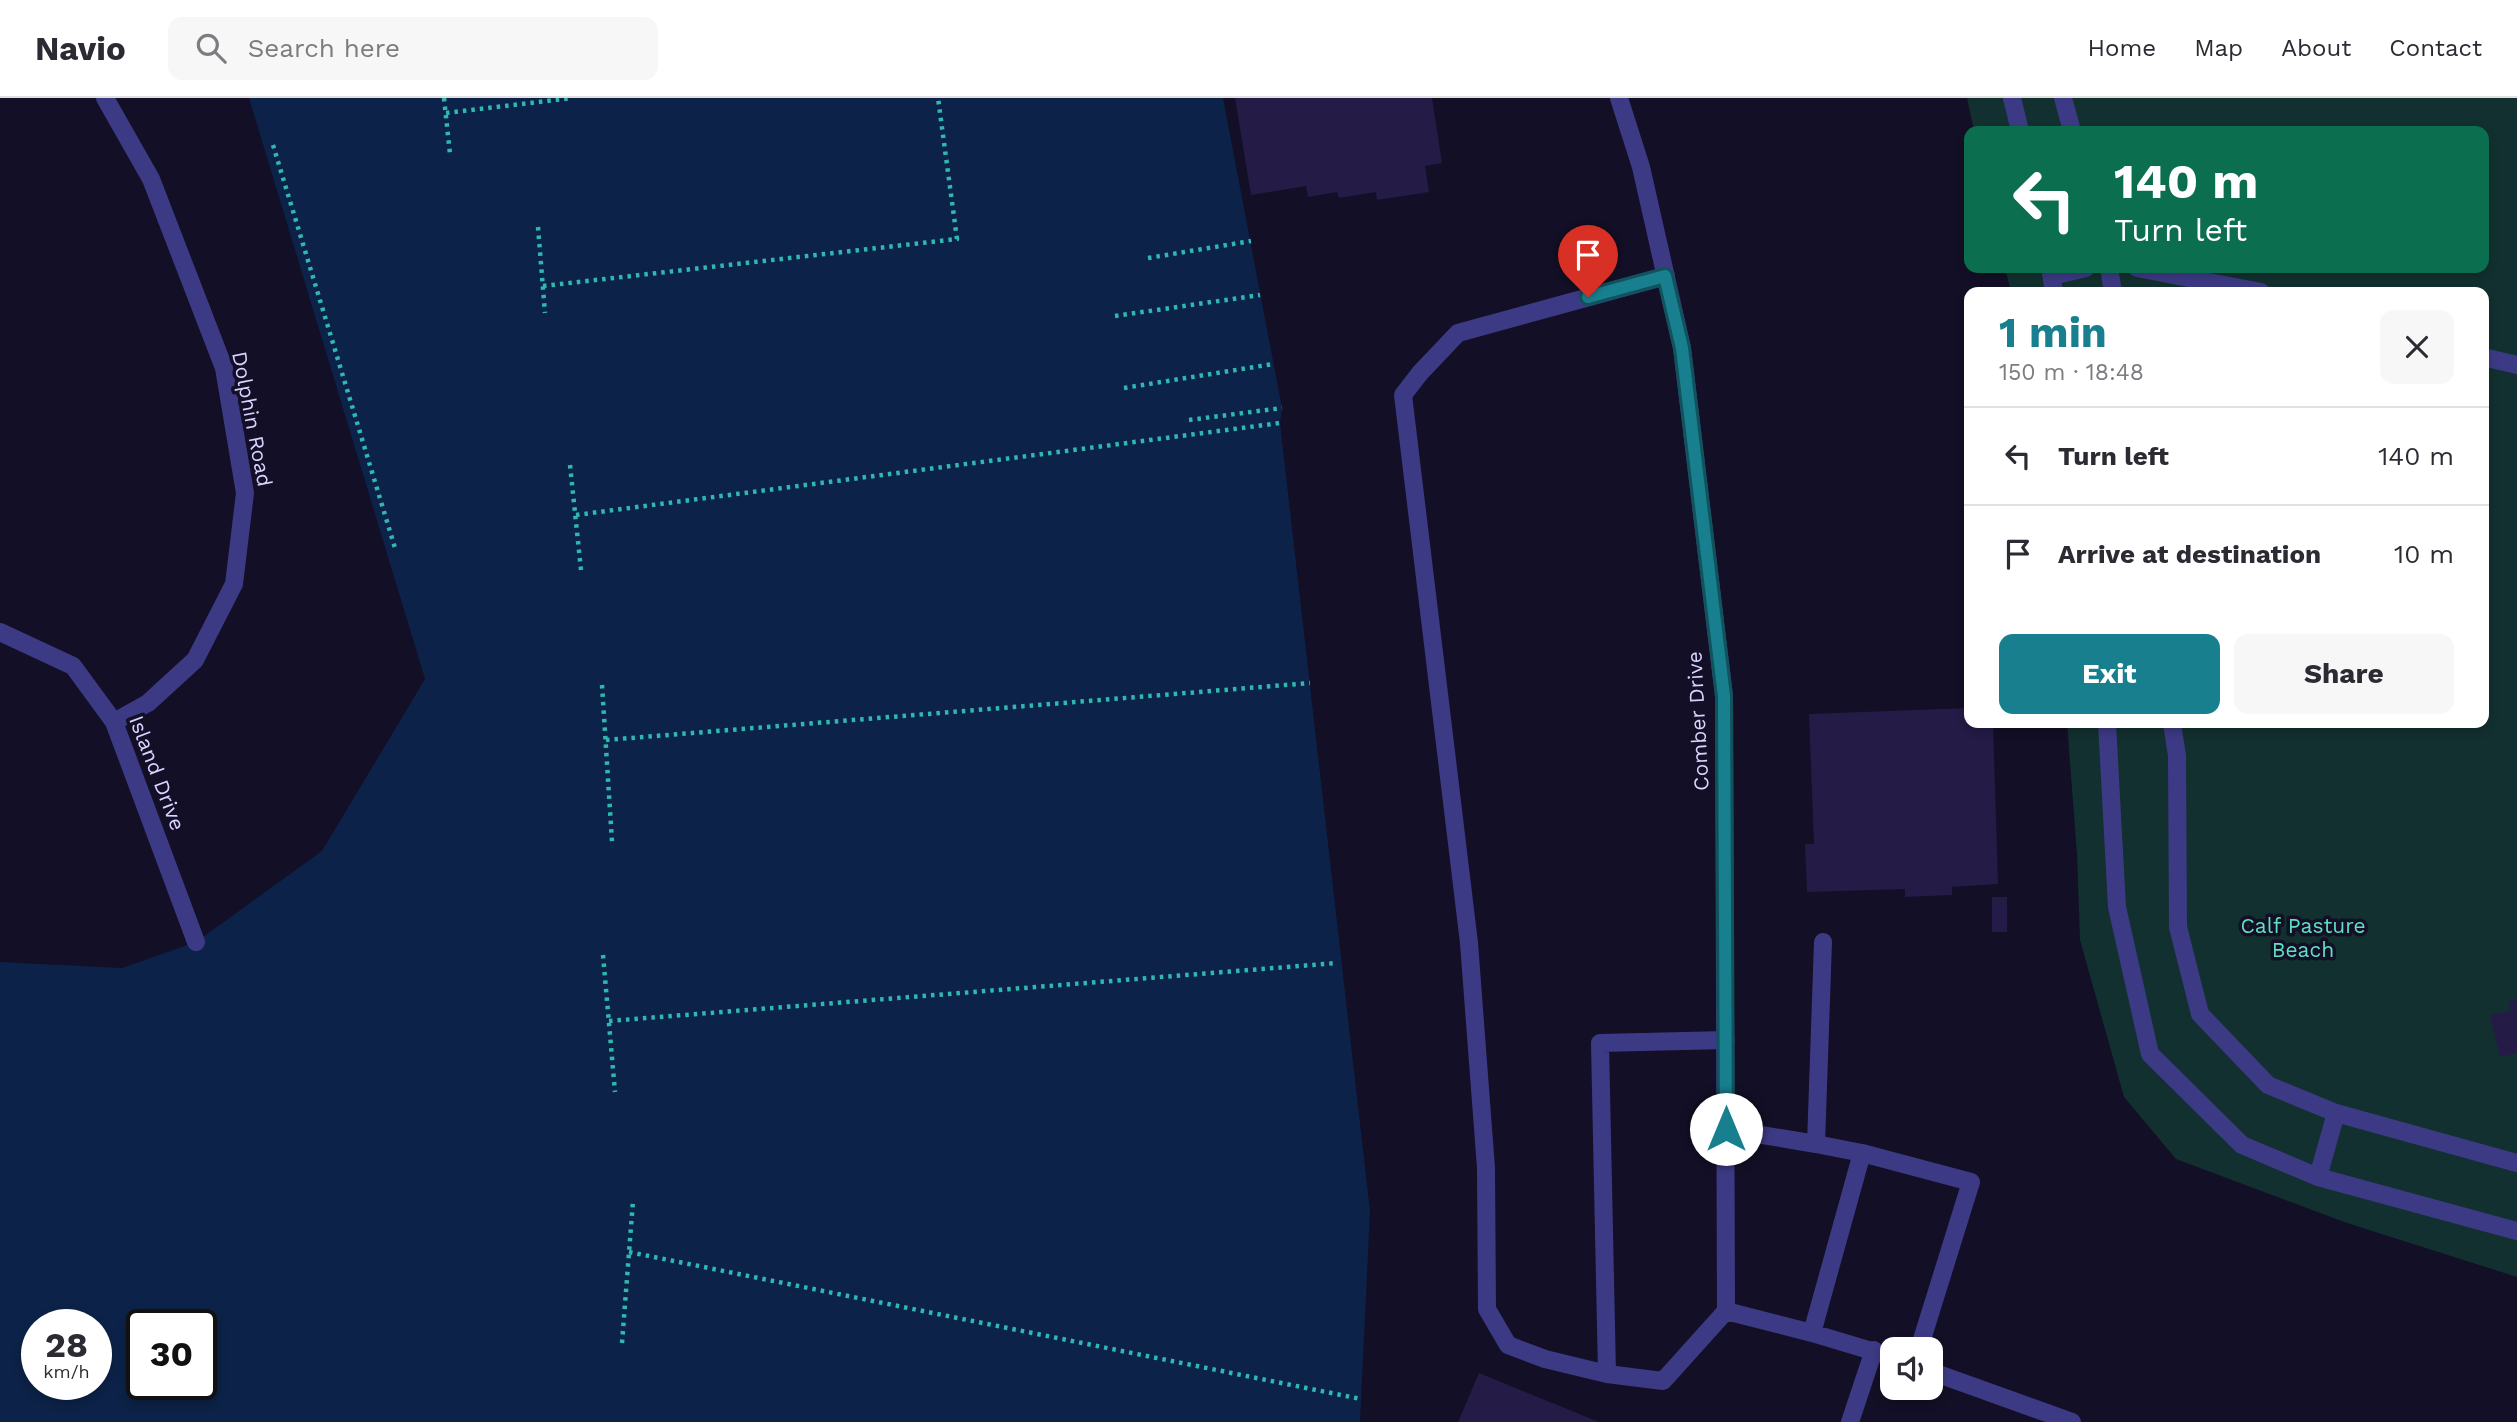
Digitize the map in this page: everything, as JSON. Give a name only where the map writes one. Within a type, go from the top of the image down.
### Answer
[{"type":"street","name":"Dolphin Road","points":[[105,98],[151,179],[224,369],[245,492],[234,584],[195,660],[148,703],[114,722]]},
{"type":"street","name":"Comber Drive","points":[[1619,98],[1641,167],[1682,348],[1724,696],[1726,1311]]},
{"type":"street","points":[[2012,98],[2019,126]]},
{"type":"street","points":[[2063,98],[2071,126]]},
{"type":"street","points":[[2052,279],[2071,273]]},
{"type":"street","points":[[2160,273],[2225,287]]},
{"type":"street","points":[[1665,276],[1458,333],[1403,395],[1469,943],[1486,1168],[1487,1309],[1508,1345],[1545,1359],[1607,1374],[1663,1381],[1726,1311],[1880,1352]]},
{"type":"street","points":[[2489,358],[2517,365]]},
{"type":"street","name":"Island Drive","points":[[0,632],[73,666],[114,722],[196,942]]},
{"type":"street","points":[[2107,728],[2116,907],[2150,1054],[2242,1145],[2318,1177],[2517,1231]]},
{"type":"street","points":[[2173,728],[2177,756],[2178,927],[2200,1014],[2268,1085],[2336,1113],[2517,1163]]},
{"type":"street","points":[[1815,1144],[1823,942]]},
{"type":"street","points":[[1607,1374],[1600,1043],[1726,1040]]},
{"type":"street","points":[[2318,1177],[2336,1113]]},
{"type":"street","points":[[1726,1129],[1862,1153],[1971,1182],[1923,1337]]},
{"type":"street","points":[[1812,1333],[1862,1153]]},
{"type":"street","points":[[1850,1422],[1874,1350]]},
{"type":"street","points":[[1943,1376],[2072,1422]]},
{"type":"path","points":[[444,98],[450,154]]},
{"type":"path","points":[[446,113],[572,98]]},
{"type":"path","points":[[543,286],[957,239],[938,98]]},
{"type":"path","points":[[273,145],[395,548]]},
{"type":"path","points":[[538,227],[545,313]]},
{"type":"path","points":[[1148,258],[1251,241]]},
{"type":"path","points":[[1115,316],[1260,295]]},
{"type":"path","points":[[1124,388],[1273,364]]},
{"type":"path","points":[[1189,420],[1282,408]]},
{"type":"path","points":[[576,515],[1280,423]]},
{"type":"path","points":[[570,465],[581,570]]},
{"type":"path","points":[[606,740],[1310,683]]},
{"type":"path","points":[[602,685],[612,842]]},
{"type":"path","points":[[603,955],[615,1092]]},
{"type":"path","points":[[609,1021],[1337,963]]},
{"type":"path","points":[[622,1343],[633,1201]]},
{"type":"path","points":[[629,1252],[1361,1399]]},
{"type":"green space","name":"Calf Pasture Beach","points":[[1967,98],[2517,98],[2517,1277],[2347,1223],[2176,1159],[2124,1097],[2080,940],[2077,854],[2067,728],[2489,728],[2489,287],[2010,287],[2006,273],[2489,273],[2489,126],[1973,126]]},
{"type":"water","points":[[249,98],[1223,98],[1282,408],[1280,423],[1370,1211],[1360,1422],[0,1422],[0,962],[122,968],[196,942],[322,851],[425,679]]},
{"type":"building","points":[[1235,98],[1432,98],[1442,163],[1425,166],[1429,192],[1377,200],[1376,192],[1339,198],[1337,192],[1308,197],[1306,186],[1251,195]]},
{"type":"building","points":[[1964,708],[1964,728],[1993,728],[1998,884],[1952,887],[1952,895],[1905,897],[1905,889],[1807,892],[1805,844],[1814,844],[1809,714]]},
{"type":"building","points":[[1992,897],[2007,897],[2007,932],[1992,932]]},
{"type":"building","points":[[2517,999],[2517,1053],[2500,1057],[2490,1015],[2510,1011],[2509,1001]]},
{"type":"building","points":[[1479,1373],[1599,1422],[1458,1422]]},
{"type":"route","points":[[1588,297],[1665,276],[1682,348],[1724,696],[1726,1129]]}]
